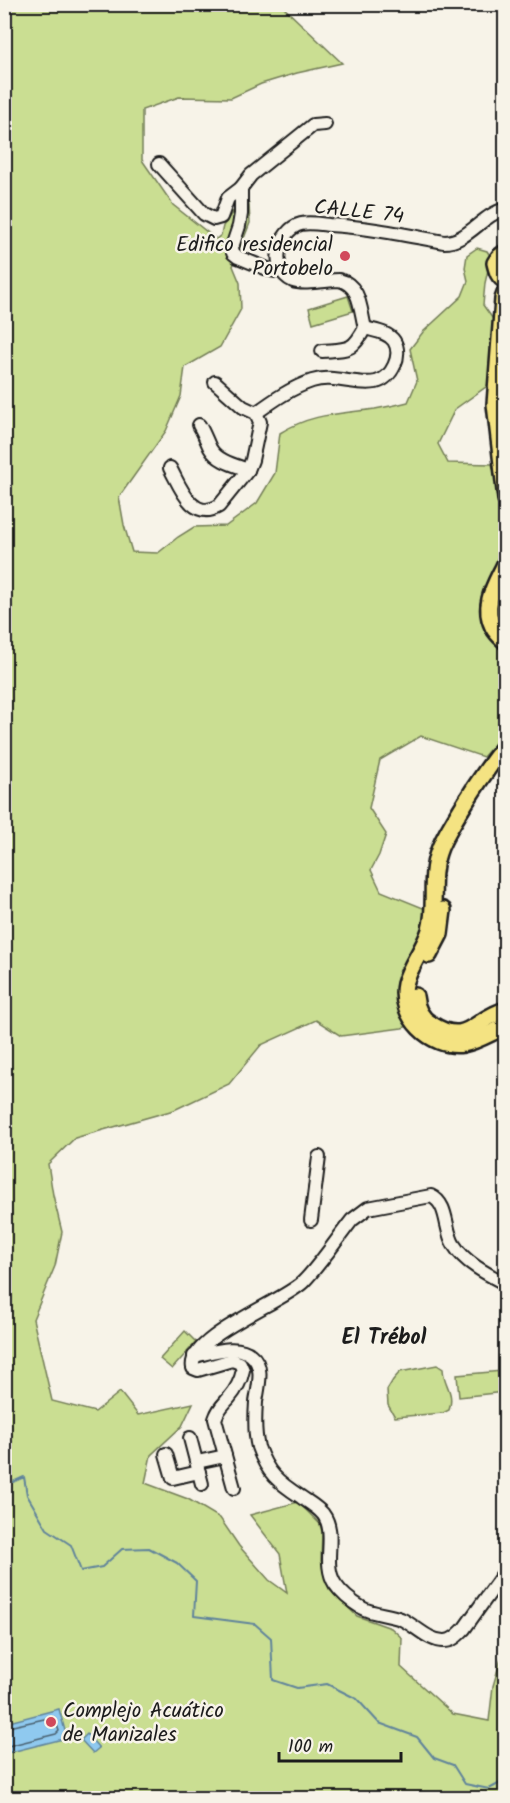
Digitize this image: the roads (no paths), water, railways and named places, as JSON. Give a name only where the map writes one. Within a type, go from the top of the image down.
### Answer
[{"type":"main road","points":[[506,252],[495,263],[497,272],[506,281]]},
{"type":"main road","points":[[506,291],[495,404],[506,499]]},
{"type":"main road","points":[[506,400],[506,423]]},
{"type":"main road","points":[[506,562],[489,600],[489,615],[493,628],[506,642]]},
{"type":"main road","points":[[506,580],[497,602],[498,612],[506,628]]},
{"type":"main road","points":[[506,744],[477,782],[446,834],[438,853],[434,873],[433,919],[405,986],[408,1014],[426,1034],[437,1040],[461,1044],[506,1026]]},
{"type":"main road","points":[[506,760],[481,795],[446,858],[442,876],[443,906],[440,934],[417,977],[414,988],[418,1010],[426,1021],[440,1030],[453,1034],[467,1032],[488,1018],[506,1010]]},
{"type":"street","points":[[159,164],[204,214],[214,219],[221,217],[228,198],[241,188],[251,175],[313,125],[325,124]]},
{"type":"street","points":[[241,188],[241,214],[232,247],[233,253],[270,270],[279,269],[296,283],[346,281],[357,294],[365,328],[354,346],[348,349],[322,351]]},
{"type":"street","name":"CALLE 74","points":[[279,269],[278,261],[283,239],[296,226],[304,224],[349,226],[453,242],[495,213],[506,210]]},
{"type":"street","points":[[256,413],[278,397],[315,380],[332,378],[377,382],[386,378],[397,360],[394,341],[386,334],[365,328]]},
{"type":"street","points":[[170,468],[188,501],[206,511],[219,506],[248,470],[260,422],[256,413],[243,407],[215,382]]},
{"type":"street","points":[[199,425],[211,450],[219,458],[248,470]]},
{"type":"street","points":[[311,1220],[319,1157]]},
{"type":"street","points":[[193,1362],[203,1345],[216,1335],[291,1292],[303,1282],[310,1267],[352,1220],[368,1208],[431,1196],[437,1199],[442,1205],[448,1233],[454,1245],[477,1268],[506,1284]]},
{"type":"street","points":[[193,1362],[227,1350],[244,1350],[253,1356],[258,1367],[260,1384],[256,1400],[256,1439],[264,1464],[286,1487],[321,1511],[328,1522],[329,1560],[334,1582],[349,1599],[364,1609],[402,1620],[430,1637],[446,1641],[456,1637],[464,1629],[506,1570]]},
{"type":"street","points":[[193,1362],[198,1370],[232,1360],[240,1363],[243,1370],[231,1396],[217,1411],[215,1419],[234,1488]]},
{"type":"street","points":[[190,1438],[200,1473]]},
{"type":"street","points":[[166,1454],[173,1478],[200,1473],[225,1456]]},
{"type":"water","points":[[59,1709],[67,1738],[7,1753],[5,1723]]},
{"type":"water","points":[[87,1734],[99,1748],[93,1753],[81,1740]]},
{"type":"waterway","points":[[4,1486],[24,1477],[27,1495],[47,1529],[71,1545],[81,1571],[102,1567],[122,1549],[149,1548],[177,1563],[196,1581],[194,1616],[255,1624],[271,1638],[273,1680],[297,1688],[327,1684],[357,1699],[379,1723],[417,1737],[434,1758],[453,1765],[465,1784],[489,1789],[506,1780]]},
{"type":"place","name":"Edifico residencial Portobelo","points":[[345,256]]},
{"type":"place","name":"Complejo Acuático de Manizales","points":[[51,1722]]},
{"type":"district","name":"El Trébol","points":[[384,1336]]}]
